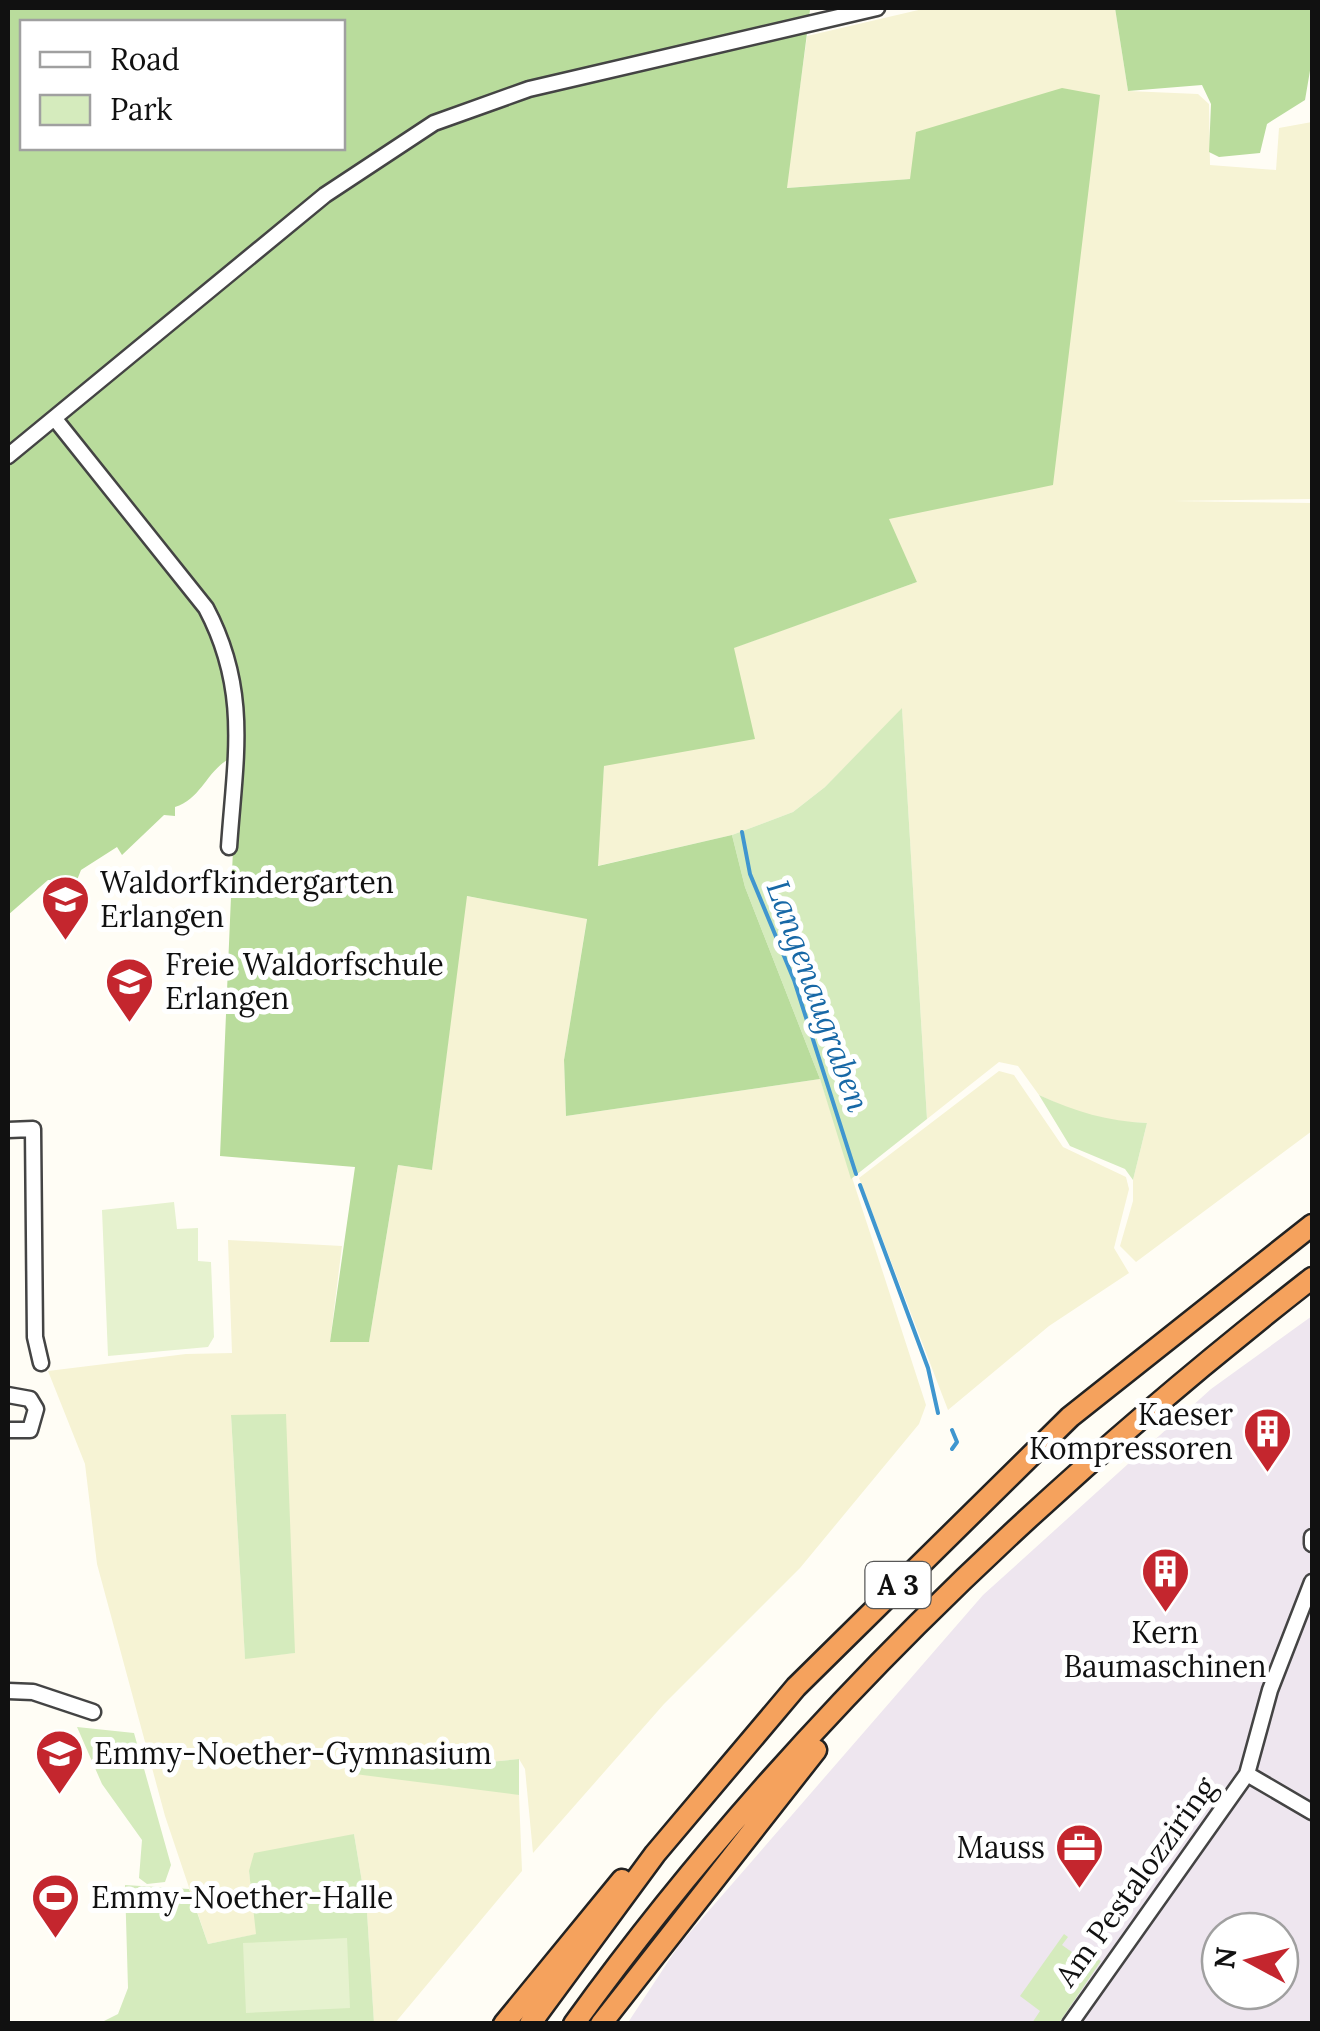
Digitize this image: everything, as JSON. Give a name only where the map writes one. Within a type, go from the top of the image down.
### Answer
[{"type":"highway","name":"A 3","points":[[530,2024],[655,1854],[796,1688],[1070,1417],[1312,1225]]},
{"type":"highway","name":"A 3","points":[[574,2024],[620,1960],[778,1771],[937,1603],[1056,1490],[1312,1278]]},
{"type":"highway","points":[[603,2024],[800,1769],[897,1660],[937,1603]]},
{"type":"highway","points":[[504,2024],[613,1888],[655,1854]]},
{"type":"street","points":[[8,456],[325,195],[434,122],[528,89],[877,8]]},
{"type":"street","points":[[55,419],[206,608],[218,632],[238,708],[229,847]]},
{"type":"street","points":[[8,1130],[33,1128],[36,1336],[40,1362]]},
{"type":"street","points":[[8,1395],[30,1399],[36,1409],[30,1430],[8,1430]]},
{"type":"street","name":"Am Pestalozziring","points":[[1070,2024],[1247,1774],[1270,1690],[1312,1582]]},
{"type":"street","points":[[8,1691],[33,1692],[93,1712]]},
{"type":"street","name":"Am Pestalozziring","points":[[1247,1774],[1312,1812]]},
{"type":"shaded area","points":[[927,8],[1115,8],[1128,91],[1198,94],[1209,104],[1210,165],[1276,170],[1279,128],[1312,122],[1312,499],[1173,501],[1312,503],[1312,1131],[1136,1262],[1120,1246],[1133,1201],[1133,1180],[1147,1123],[1111,1121],[1078,1113],[1039,1095],[1018,1066],[999,1062],[927,1119],[902,709],[825,787],[793,812],[732,835],[597,866],[604,766],[733,648],[917,582],[888,519],[910,179],[786,188],[807,36]]},
{"type":"shaded area","points":[[466,896],[587,918],[564,1060],[566,1116],[820,1079],[926,1405],[919,1424],[800,1568],[664,1704],[533,1853],[525,1769],[519,1759],[439,1767],[519,1795],[522,1871],[395,2023],[374,2024],[367,1912],[354,1834],[249,1871],[257,1934],[208,1944],[165,1816],[97,1564],[85,1464],[48,1371],[186,1354],[232,1353],[228,1240],[342,1246],[330,1342],[369,1342],[398,1165],[432,1170]],"holes":[[[231,1415],[294,1653],[245,1658]]]},
{"type":"shaded area","points":[[999,1071],[1014,1075],[1063,1147],[1126,1177],[1129,1189],[1114,1248],[1129,1273],[1049,1326],[948,1410],[859,1178]]},
{"type":"shaded area","points":[[1312,1316],[1312,2023],[627,2024],[679,1945],[983,1595],[1211,1389]]},
{"type":"green space","points":[[8,8],[820,8],[810,10],[787,188],[910,179],[916,132],[1062,88],[1100,95],[1053,485],[889,519],[917,582],[734,648],[755,739],[604,766],[598,866],[732,835],[745,887],[820,1079],[566,1116],[564,1060],[587,919],[467,896],[432,1170],[398,1165],[369,1342],[330,1342],[355,1167],[220,1156],[237,755],[219,766],[193,797],[175,807],[175,816],[164,815],[122,855],[117,847],[81,870],[77,880],[48,880],[8,915]]},
{"type":"green space","points":[[1115,8],[1312,8],[1312,59],[1305,100],[1267,124],[1260,153],[1219,157],[1209,152],[1211,104],[1202,85],[1128,91]]},
{"type":"green space","points":[[902,708],[927,1119],[851,1179],[820,1079],[745,887],[732,835],[793,812],[825,787]]},
{"type":"green space","points":[[1039,1095],[1092,1115],[1147,1123],[1133,1180],[1125,1169],[1070,1146]]},
{"type":"green space","points":[[174,1202],[177,1229],[198,1228],[198,1261],[211,1262],[214,1337],[208,1347],[108,1356],[102,1210]]},
{"type":"green space","points":[[286,1414],[295,1653],[245,1659],[231,1415]]},
{"type":"green space","points":[[77,1727],[134,1733],[171,1865],[165,1882],[147,1884],[139,1878],[142,1840],[102,1784]]},
{"type":"green space","points":[[519,1759],[519,1795],[347,1773],[345,1762],[439,1767]]},
{"type":"green space","points":[[354,1834],[367,1912],[374,2023],[98,2024],[118,2014],[128,1988],[125,1885],[189,1889],[208,1944],[256,1934],[249,1871],[254,1853]]},
{"type":"green space","points":[[1064,1934],[1068,1937],[1062,1945],[1090,1965],[1096,1958],[1101,1961],[1059,2023],[1032,2023],[1040,2011],[1020,1996]]},
{"type":"green space","points":[[347,1938],[350,2008],[246,2013],[243,1943]]},
{"type":"waterway","name":"Langenaugraben","points":[[742,832],[750,874],[794,980],[856,1174]]},
{"type":"waterway","name":"Langenaugraben","points":[[860,1185],[928,1368],[938,1413]]},
{"type":"waterway","name":"Langenaugraben","points":[[952,1430],[957,1442],[952,1449]]},
{"type":"place","name":"Waldorfkindergarten Erlangen","points":[[65,942]]},
{"type":"place","name":"Freie Waldorfschule Erlangen","points":[[130,1024]]},
{"type":"place","name":"Kaeser Kompressoren","points":[[1268,1474]]},
{"type":"place","name":"Kern Baumaschinen","points":[[1165,1614]]},
{"type":"place","name":"Emmy-Noether-Gymnasium","points":[[59,1796]]},
{"type":"place","name":"Mauss","points":[[1080,1890]]},
{"type":"place","name":"Emmy-Noether-Halle","points":[[56,1940]]}]
